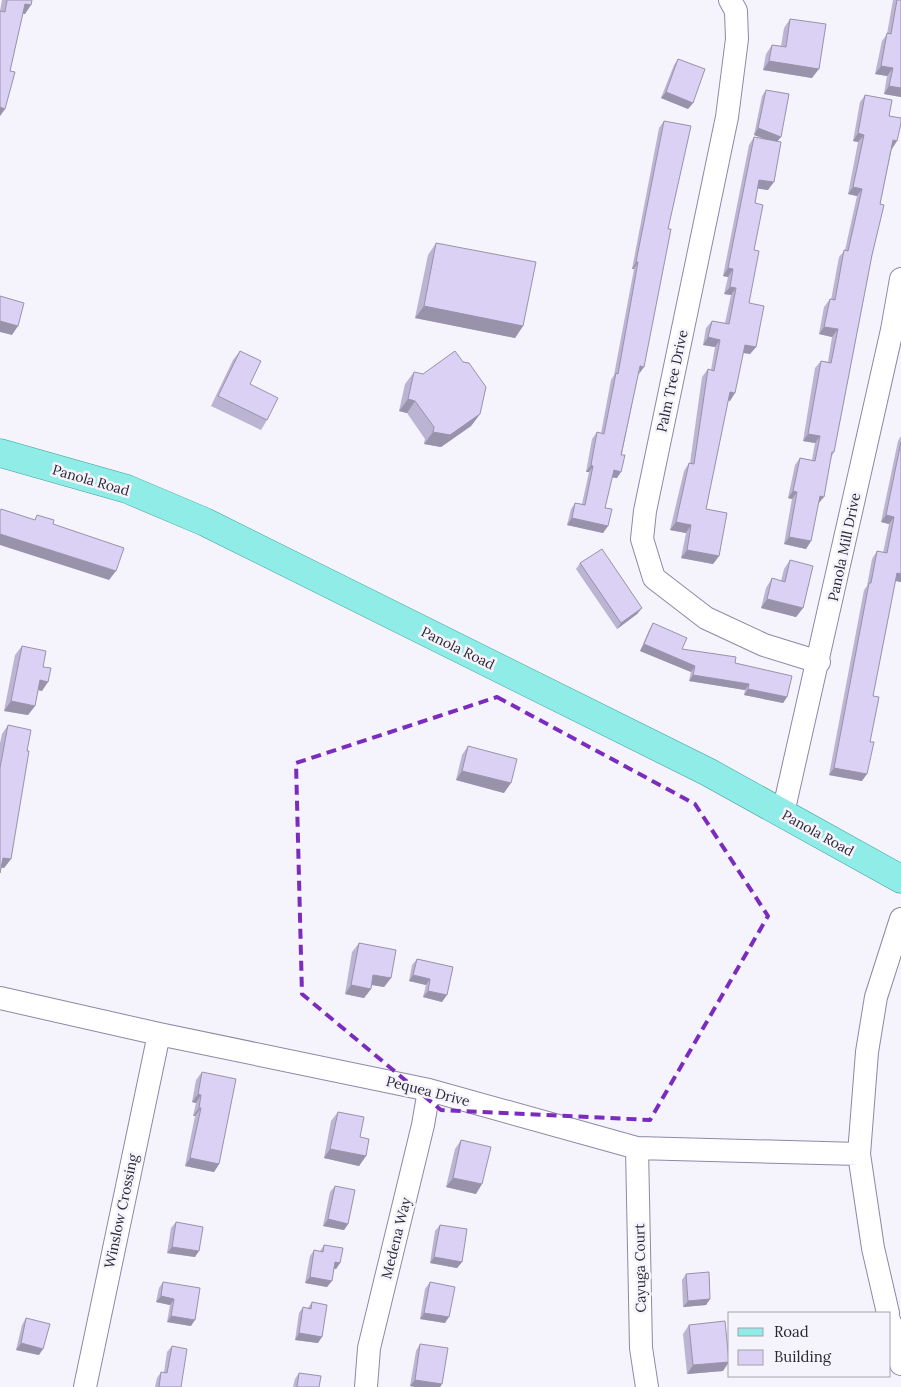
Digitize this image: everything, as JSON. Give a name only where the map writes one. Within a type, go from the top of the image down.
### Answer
[{"type":"main road","name":"Panola Road","points":[[0,453],[127,489],[205,522],[699,768],[901,879]]},
{"type":"street","name":"Palm Tree Drive","points":[[730,0],[736,11],[737,39],[727,117],[645,511],[642,538],[654,578],[706,618],[764,646],[819,662]]},
{"type":"street","name":"Panola Mill Drive","points":[[783,814],[819,662],[892,330],[901,279]]},
{"type":"street","points":[[890,1300],[873,1248],[859,1154],[867,1052],[876,998],[901,919]]},
{"type":"street","name":"Pequea Drive","points":[[0,998],[159,1034],[429,1090],[638,1148],[859,1154]]},
{"type":"street","name":"Winslow Crossing","points":[[85,1387],[159,1034]]},
{"type":"street","name":"Medena Way","points":[[366,1387],[369,1348],[424,1125],[429,1090]]},
{"type":"street","name":"Cayuga Court","points":[[638,1148],[641,1348],[647,1387]]},
{"type":"street","points":[[891,1326],[901,1364]]},
{"type":"highlighted area","points":[[497,697],[695,804],[768,916],[650,1120],[441,1110],[302,994],[296,763]]},
{"type":"building","points":[[7,0],[32,0],[31,5],[25,4],[10,71],[15,72],[5,109],[0,107],[0,11],[5,12]]},
{"type":"building","points":[[897,0],[901,0],[901,88],[889,86],[893,68],[881,66],[887,33],[891,34]]},
{"type":"building","points":[[790,19],[826,24],[819,69],[769,61],[772,45],[786,47]]},
{"type":"building","points":[[678,59],[705,69],[693,103],[666,92]]},
{"type":"building","points":[[766,90],[789,94],[781,137],[758,128]]},
{"type":"building","points":[[865,95],[892,100],[889,116],[901,118],[901,123],[897,141],[893,140],[880,204],[884,205],[872,255],[834,452],[832,452],[824,497],[820,496],[811,541],[789,537],[797,492],[793,491],[800,458],[815,461],[820,436],[808,434],[821,361],[831,363],[838,329],[824,327],[830,299],[835,300],[844,250],[848,251],[862,189],[853,187],[864,135],[858,133]]},
{"type":"building","points":[[664,121],[691,126],[668,229],[671,229],[644,367],[640,366],[621,455],[625,455],[621,472],[614,470],[605,508],[612,509],[608,526],[572,518],[575,503],[585,505],[593,466],[591,465],[597,432],[604,434],[616,373],[618,374],[638,262],[636,262]]},
{"type":"building","points":[[754,137],[781,142],[774,182],[759,180],[755,203],[763,205],[754,250],[759,251],[749,303],[764,306],[756,347],[745,345],[735,393],[730,392],[706,509],[727,513],[719,556],[687,550],[691,525],[676,522],[689,463],[694,464],[708,369],[714,371],[720,340],[708,337],[712,321],[729,324],[736,288],[730,287],[733,269],[728,268]]},
{"type":"building","points":[[436,243],[536,262],[523,326],[424,306]]},
{"type":"building","points":[[0,296],[24,303],[18,326],[0,321]]},
{"type":"building","points":[[240,351],[261,361],[250,384],[278,398],[267,420],[218,396]]},
{"type":"building","points":[[455,351],[463,362],[469,363],[486,387],[480,414],[450,435],[433,432],[434,427],[415,401],[408,399],[414,372],[423,374]]},
{"type":"building","points":[[901,442],[901,574],[897,573],[873,696],[879,697],[870,742],[874,742],[867,774],[834,768],[869,583],[871,583],[877,551],[887,553],[894,517],[886,515]]},
{"type":"building","points":[[1,509],[35,520],[37,515],[54,520],[53,524],[124,548],[116,571],[0,534]]},
{"type":"building","points":[[602,549],[642,608],[621,623],[580,563]]},
{"type":"building","points":[[790,560],[813,566],[803,608],[767,599],[772,578],[785,582]]},
{"type":"building","points":[[653,623],[687,638],[682,649],[736,657],[735,663],[792,676],[787,697],[748,689],[749,684],[693,675],[695,666],[644,644]]},
{"type":"building","points":[[22,646],[46,651],[43,667],[51,668],[48,682],[40,680],[35,706],[11,701]]},
{"type":"building","points":[[8,725],[31,730],[11,859],[3,858],[0,873],[0,768]]},
{"type":"building","points":[[468,746],[517,759],[511,783],[462,771]]},
{"type":"building","points":[[359,943],[396,950],[391,978],[373,975],[371,989],[351,985]]},
{"type":"building","points":[[417,959],[453,967],[447,995],[428,991],[430,979],[413,975]]},
{"type":"building","points":[[202,1072],[236,1079],[219,1164],[190,1158],[201,1108],[199,1108],[201,1095],[198,1094]]},
{"type":"building","points":[[338,1112],[364,1117],[360,1137],[369,1139],[366,1156],[330,1149]]},
{"type":"building","points":[[461,1140],[491,1147],[482,1184],[453,1178]]},
{"type":"building","points":[[335,1186],[355,1190],[348,1224],[328,1219]]},
{"type":"building","points":[[176,1222],[203,1227],[199,1251],[172,1247]]},
{"type":"building","points":[[440,1225],[467,1229],[462,1262],[434,1257]]},
{"type":"building","points":[[324,1245],[343,1248],[340,1263],[335,1262],[332,1281],[310,1277],[314,1250],[323,1252]]},
{"type":"building","points":[[709,1272],[710,1299],[688,1301],[686,1274]]},
{"type":"building","points":[[163,1282],[200,1288],[195,1320],[171,1316],[174,1299],[161,1296]]},
{"type":"building","points":[[430,1282],[455,1287],[449,1317],[424,1313]]},
{"type":"building","points":[[312,1302],[327,1305],[322,1337],[299,1333],[303,1307],[311,1309]]},
{"type":"building","points":[[26,1318],[50,1324],[43,1349],[21,1343]]},
{"type":"building","points":[[725,1321],[728,1362],[693,1365],[689,1325]]},
{"type":"building","points":[[420,1344],[448,1348],[442,1384],[415,1380]]},
{"type":"building","points":[[172,1346],[187,1349],[181,1387],[159,1387],[161,1372],[167,1373]]},
{"type":"building","points":[[299,1373],[321,1376],[319,1387],[297,1387]]}]
